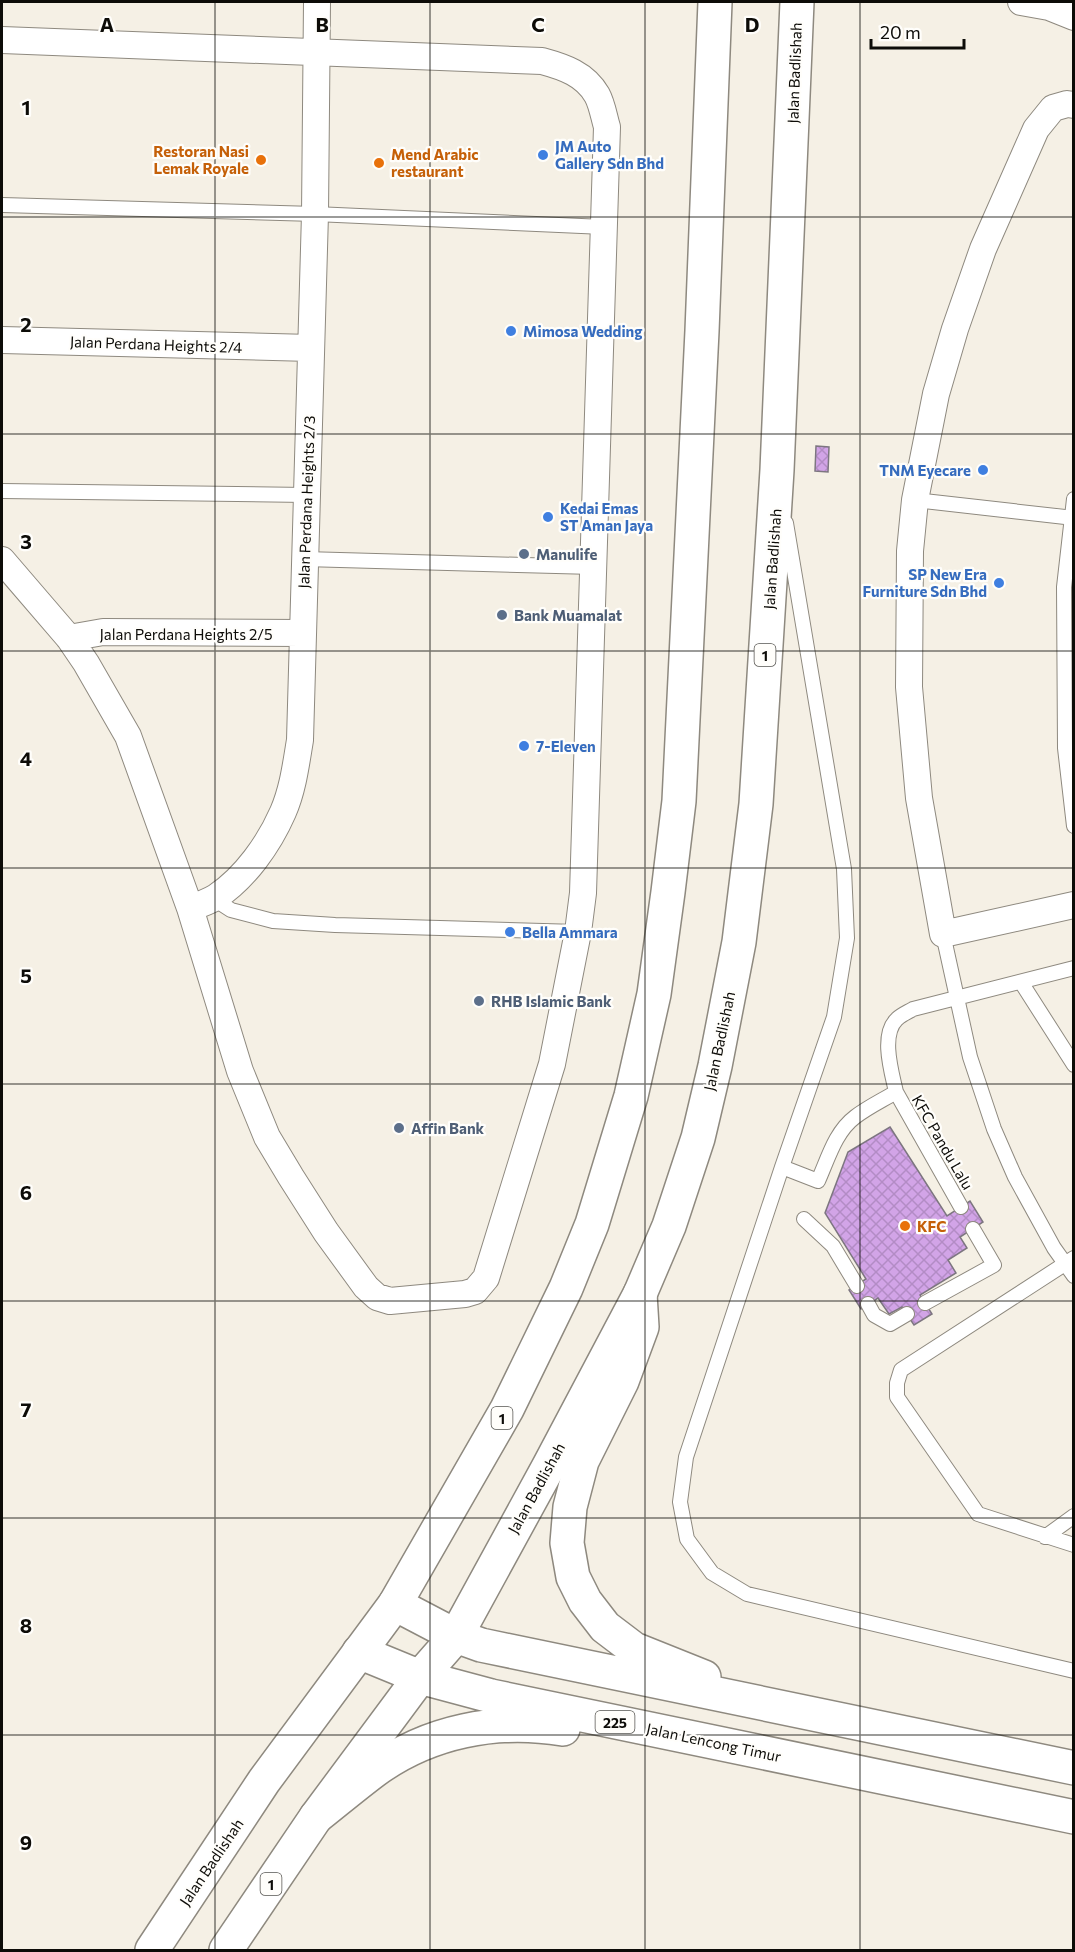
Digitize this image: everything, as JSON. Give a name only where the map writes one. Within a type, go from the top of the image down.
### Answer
[{"type":"main road","name":"Jalan Badlishah","points":[[152,1950],[264,1780],[395,1604],[507,1409],[566,1288],[592,1224],[631,1096],[654,994],[679,801],[702,331],[715,2]]},
{"type":"main road","name":"Jalan Badlishah","points":[[226,1950],[316,1817],[420,1677],[456,1636],[640,1294],[669,1226],[698,1138],[715,1066],[739,942],[756,804],[777,470],[797,2]]},
{"type":"main road","points":[[640,1294],[642,1326],[622,1381],[582,1461],[570,1507],[567,1543],[573,1577],[585,1601],[605,1627],[634,1649],[789,1710]]},
{"type":"main road","points":[[395,1604],[456,1636],[493,1648],[1074,1768]]},
{"type":"main road","name":"Jalan Lencong Timur","points":[[359,1652],[420,1677],[491,1696],[1074,1817]]},
{"type":"main road","points":[[316,1817],[376,1770],[418,1745],[453,1733],[490,1725],[537,1725],[744,1759],[811,1762]]},
{"type":"street","name":"Jalan Perdana Heights 2/3","points":[[190,908],[214,899],[238,880],[270,838],[284,811],[300,740],[312,348],[317,2]]},
{"type":"street","points":[[1021,2],[1049,8],[1074,17]]},
{"type":"street","points":[[2,40],[542,61],[563,66],[582,77],[597,96],[607,127],[583,893],[578,932],[552,1064],[486,1278],[475,1291],[465,1294],[390,1301],[377,1297],[366,1287],[326,1232],[267,1137],[240,1071],[190,908],[128,736],[69,638],[2,560]]},
{"type":"street","points":[[1074,105],[1067,104],[1053,108],[1036,129],[983,249],[955,329],[936,394],[915,500],[910,551],[909,687],[919,798],[943,934],[1074,905]]},
{"type":"street","name":"Jalan Perdana Heights 2/4","points":[[2,340],[312,348]]},
{"type":"street","name":"Jalan Perdana Heights 2/5","points":[[69,638],[103,632],[302,633]]},
{"type":"lane","points":[[2,205],[315,214],[604,227]]},
{"type":"lane","points":[[777,470],[844,869],[847,938],[834,1017],[686,1457],[680,1502],[687,1539],[712,1573],[747,1594],[1074,1671]]},
{"type":"lane","points":[[2,491],[306,495]]},
{"type":"lane","points":[[1074,499],[1064,587],[1065,748],[1074,826]]},
{"type":"lane","points":[[915,500],[1072,518]]},
{"type":"lane","points":[[304,559],[594,567]]},
{"type":"lane","points":[[214,899],[231,910],[273,921],[578,932]]},
{"type":"lane","points":[[943,934],[970,1058],[994,1129],[1015,1177],[1069,1261],[1074,1276]]},
{"type":"lane","name":"KFC Pandu Lalu","points":[[961,1207],[896,1092],[889,1059],[888,1040],[895,1021],[913,1009],[1074,968]]},
{"type":"lane","points":[[1022,982],[1074,1065]]},
{"type":"lane","points":[[782,1167],[818,1181],[844,1127],[856,1116],[896,1092]]},
{"type":"lane","points":[[804,1219],[832,1246],[857,1286]]},
{"type":"lane","points":[[926,1304],[994,1264],[973,1229]]},
{"type":"lane","points":[[1069,1261],[901,1370],[897,1383],[897,1397],[978,1514],[1074,1545]]},
{"type":"lane","points":[[868,1305],[874,1315],[890,1324],[907,1314]]},
{"type":"lane","points":[[1045,1537],[1074,1516]]},
{"type":"building","points":[[816,446],[829,447],[828,472],[815,471]]},
{"type":"building","name":"KFC","points":[[890,1127],[947,1216],[970,1201],[983,1222],[960,1237],[967,1248],[948,1260],[956,1273],[920,1295],[932,1314],[914,1325],[902,1307],[889,1314],[878,1298],[861,1309],[849,1290],[866,1279],[825,1213],[848,1152]]},
{"type":"place","name":"JM Auto Gallery Sdn Bhd","points":[[543,155]]},
{"type":"place","name":"Restoran Nasi Lemak Royale","points":[[261,160]]},
{"type":"place","name":"Mend Arabic restaurant","points":[[379,163]]},
{"type":"place","name":"Mimosa Wedding","points":[[511,331]]},
{"type":"place","name":"TNM Eyecare","points":[[983,470]]},
{"type":"place","name":"Kedai Emas ST Aman Jaya","points":[[548,517]]},
{"type":"place","name":"Manulife","points":[[524,554]]},
{"type":"place","name":"SP New Era Furniture Sdn Bhd","points":[[999,583]]},
{"type":"place","name":"Bank Muamalat","points":[[502,615]]},
{"type":"place","name":"7-Eleven","points":[[524,746]]},
{"type":"place","name":"Bella Ammara","points":[[510,932]]},
{"type":"place","name":"RHB Islamic Bank","points":[[479,1001]]},
{"type":"place","name":"Affin Bank","points":[[399,1128]]},
{"type":"place","name":"KFC","points":[[905,1226]]}]
